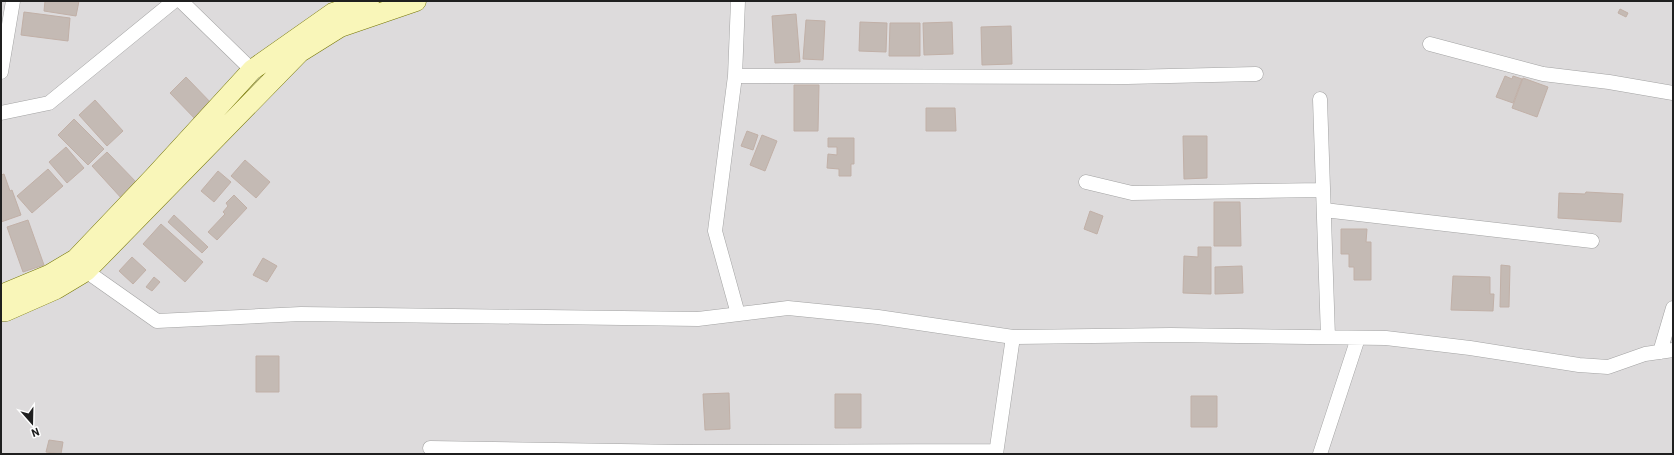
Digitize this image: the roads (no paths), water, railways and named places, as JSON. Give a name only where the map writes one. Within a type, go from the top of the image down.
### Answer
[{"type":"street","points":[[1,72],[13,1]]},
{"type":"street","points":[[1,113],[49,103],[174,1]]},
{"type":"street","points":[[181,1],[252,70]]},
{"type":"street","points":[[1,295],[49,275],[76,258],[154,177],[252,70],[334,13],[369,1]]},
{"type":"street","points":[[1,311],[6,311],[56,289],[86,270],[300,52],[340,27],[416,1]]},
{"type":"street","points":[[738,1],[735,76],[715,231],[738,314]]},
{"type":"street","points":[[1430,44],[1543,74],[1610,82],[1673,93]]},
{"type":"street","points":[[735,76],[1127,77],[1256,74]]},
{"type":"street","points":[[1320,99],[1328,338]]},
{"type":"street","points":[[1086,182],[1132,193],[1323,190]]},
{"type":"street","points":[[1324,210],[1592,241]]},
{"type":"street","points":[[86,270],[157,321],[301,314],[698,319],[788,308],[878,317],[1013,337],[1171,334],[1386,338],[1470,348],[1579,365],[1608,367],[1645,354],[1666,351],[1673,308]]},
{"type":"street","points":[[430,448],[684,452],[996,453],[1013,337]]},
{"type":"street","points":[[1320,454],[1358,338]]}]
